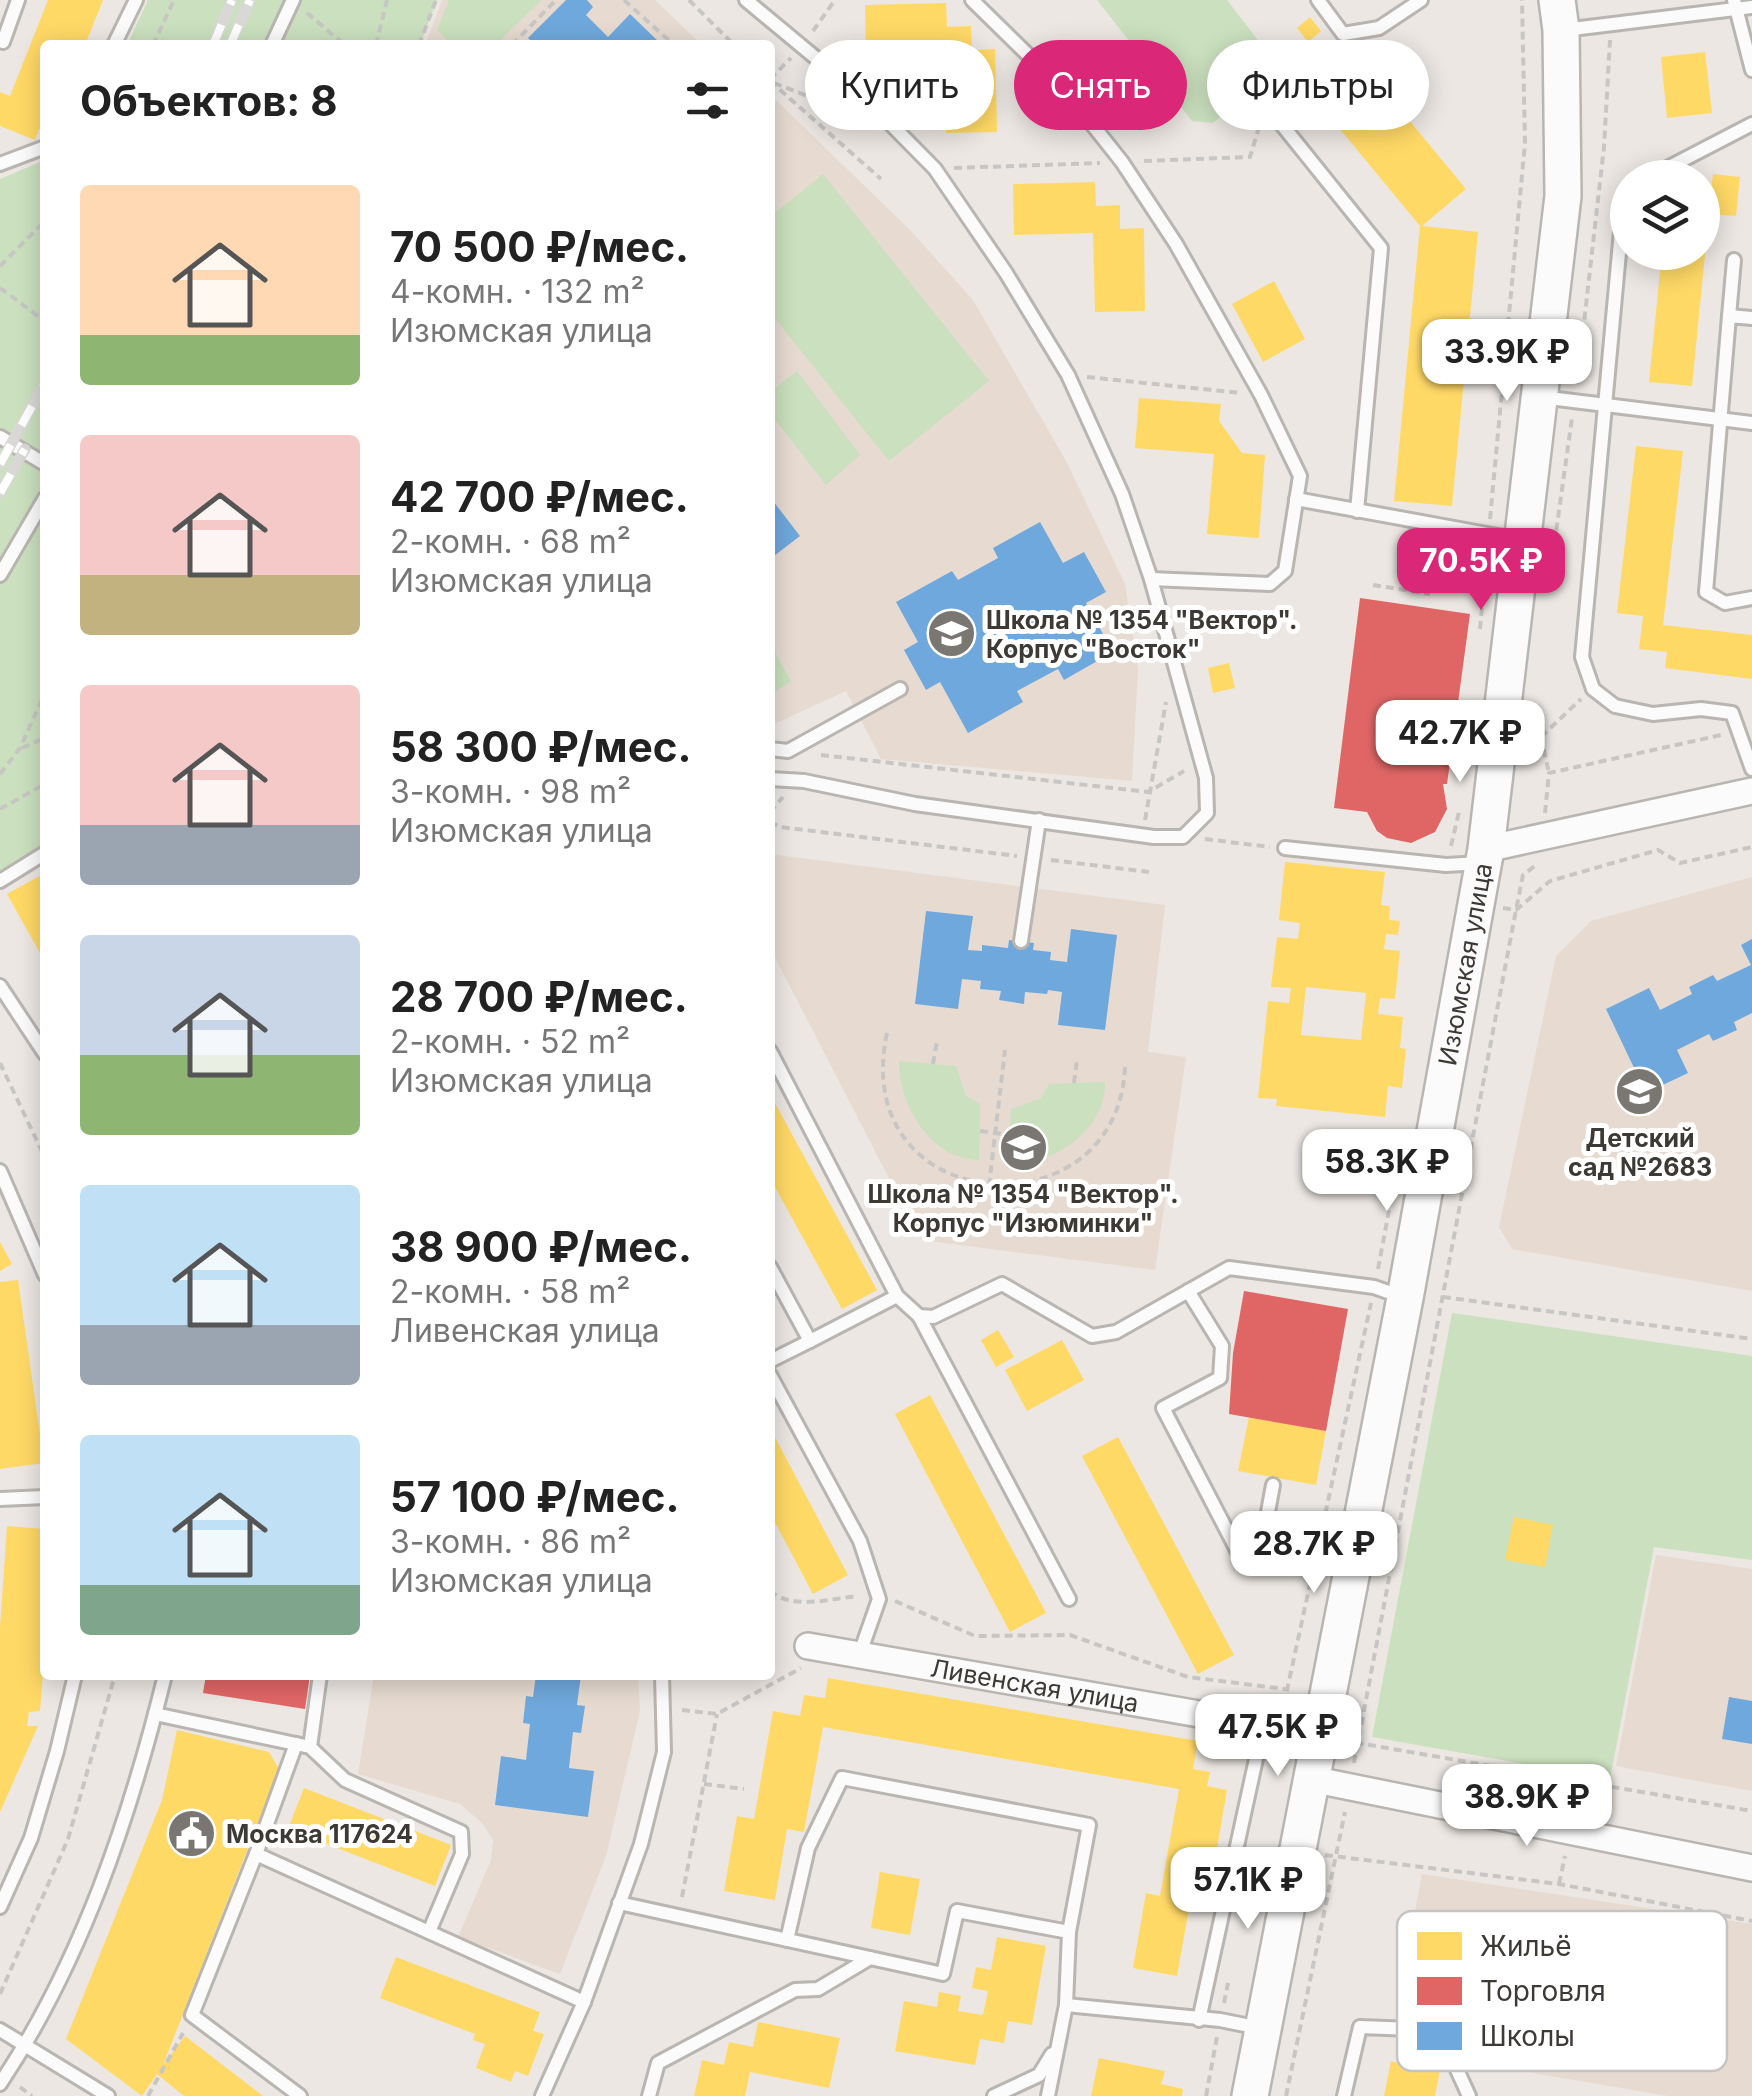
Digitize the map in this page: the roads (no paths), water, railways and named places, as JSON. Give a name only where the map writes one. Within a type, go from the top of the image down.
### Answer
[{"type":"street","name":"Изюмская улица","points":[[1250,2096],[1322,1727],[1390,1292],[1484,856],[1506,537],[1558,399],[1563,196],[1559,15]]},
{"type":"street","points":[[1484,856],[1544,837],[1752,791]]},
{"type":"street","name":"Ливенская улица","points":[[820,1648],[1271,1728],[1322,1727]]},
{"type":"street","points":[[1311,1780],[1752,1868]]},
{"type":"lane","points":[[0,40],[3,42],[18,0]]},
{"type":"lane","points":[[116,40],[136,0]]},
{"type":"lane","points":[[274,40],[292,0]]},
{"type":"lane","points":[[746,0],[898,131],[935,169],[1006,273],[1068,375],[1122,494],[1151,579],[1201,762],[1207,812],[1183,837],[1143,835],[915,804],[804,781],[775,779]]},
{"type":"lane","points":[[972,0],[1068,94],[1122,162],[1176,244],[1261,395],[1300,476],[1285,572],[1270,584],[1151,579]]},
{"type":"lane","points":[[1318,0],[1343,34],[1378,28],[1421,0]]},
{"type":"lane","points":[[1735,5],[1752,70]]},
{"type":"lane","points":[[1559,15],[1611,24],[1735,5],[1752,7]]},
{"type":"lane","points":[[1683,160],[1752,124]]},
{"type":"lane","points":[[1286,130],[1381,248],[1358,511]]},
{"type":"lane","points":[[0,164],[40,149]]},
{"type":"lane","points":[[1734,260],[1706,592],[1725,603],[1752,598]]},
{"type":"lane","points":[[1617,270],[1582,657],[1592,688],[1614,706],[1652,714],[1701,709],[1732,713],[1752,768]]},
{"type":"lane","points":[[1730,316],[1752,318]]},
{"type":"lane","points":[[1558,399],[1752,422]]},
{"type":"lane","points":[[0,437],[40,461]]},
{"type":"lane","points":[[1296,500],[1506,537]]},
{"type":"lane","points":[[0,575],[40,507]]},
{"type":"lane","points":[[775,750],[788,751],[900,689]]},
{"type":"lane","points":[[1022,942],[1039,820]]},
{"type":"lane","points":[[1285,848],[1446,865],[1484,856]]},
{"type":"lane","points":[[0,881],[40,857]]},
{"type":"lane","points":[[0,986],[40,1046]]},
{"type":"lane","points":[[775,1061],[897,1296],[920,1316],[1069,1599]]},
{"type":"lane","points":[[0,1170],[40,1263]]},
{"type":"lane","points":[[920,1316],[933,1316],[1002,1284],[1092,1336],[1116,1332],[1229,1268],[1390,1292]]},
{"type":"lane","points":[[775,1276],[810,1341]]},
{"type":"lane","points":[[1188,1291],[1222,1346],[1220,1378],[1163,1408],[1237,1550],[1261,1550],[1272,1485]]},
{"type":"lane","points":[[775,1358],[897,1296]]},
{"type":"lane","points":[[775,1383],[860,1541],[879,1599],[859,1656]]},
{"type":"lane","points":[[0,1500],[40,1497]]},
{"type":"lane","points":[[0,1908],[32,1838],[74,1680]]},
{"type":"lane","points":[[0,2084],[25,2046],[89,1916],[140,1778],[164,1680]]},
{"type":"lane","points":[[300,2096],[192,2016],[303,1745],[319,1680]]},
{"type":"lane","points":[[542,2096],[584,2002],[640,1844],[664,1752],[662,1680]]},
{"type":"lane","points":[[155,1714],[303,1745],[345,1780],[460,1832],[462,1854],[429,1932]]},
{"type":"lane","points":[[1199,2020],[1271,1728]]},
{"type":"lane","points":[[786,1940],[808,1848],[842,1778],[1089,1825],[1069,1932],[1066,2005],[1048,2096]]},
{"type":"lane","points":[[256,1854],[584,2002]]},
{"type":"lane","points":[[620,1903],[943,1974],[957,1910],[1069,1932]]},
{"type":"lane","points":[[650,2096],[658,2063],[795,1990],[818,1989],[870,1958]]},
{"type":"lane","points":[[1066,2005],[1263,2028]]},
{"type":"lane","points":[[1344,2096],[1360,2027],[1397,2028]]},
{"type":"lane","points":[[0,2030],[108,2096]]},
{"type":"lane","points":[[994,2096],[1039,2074],[1056,2048]]},
{"type":"lane","points":[[1457,2071],[1469,2096]]},
{"type":"railway","points":[[215,40],[232,0]]},
{"type":"railway","points":[[232,40],[250,0]]},
{"type":"railway","points":[[0,464],[40,392]]},
{"type":"railway","points":[[0,493],[25,449]]},
{"type":"place","name":"Школа № 1354 \"Вектор\". Корпус \"Восток\"","points":[[951,634]]},
{"type":"place","name":"Детский сад №2683","points":[[1640,1092]]},
{"type":"place","name":"Школа № 1354 \"Вектор\". Корпус \"Изюминки\"","points":[[1023,1148]]},
{"type":"place","name":"Москва 117624","points":[[191,1834]]}]
